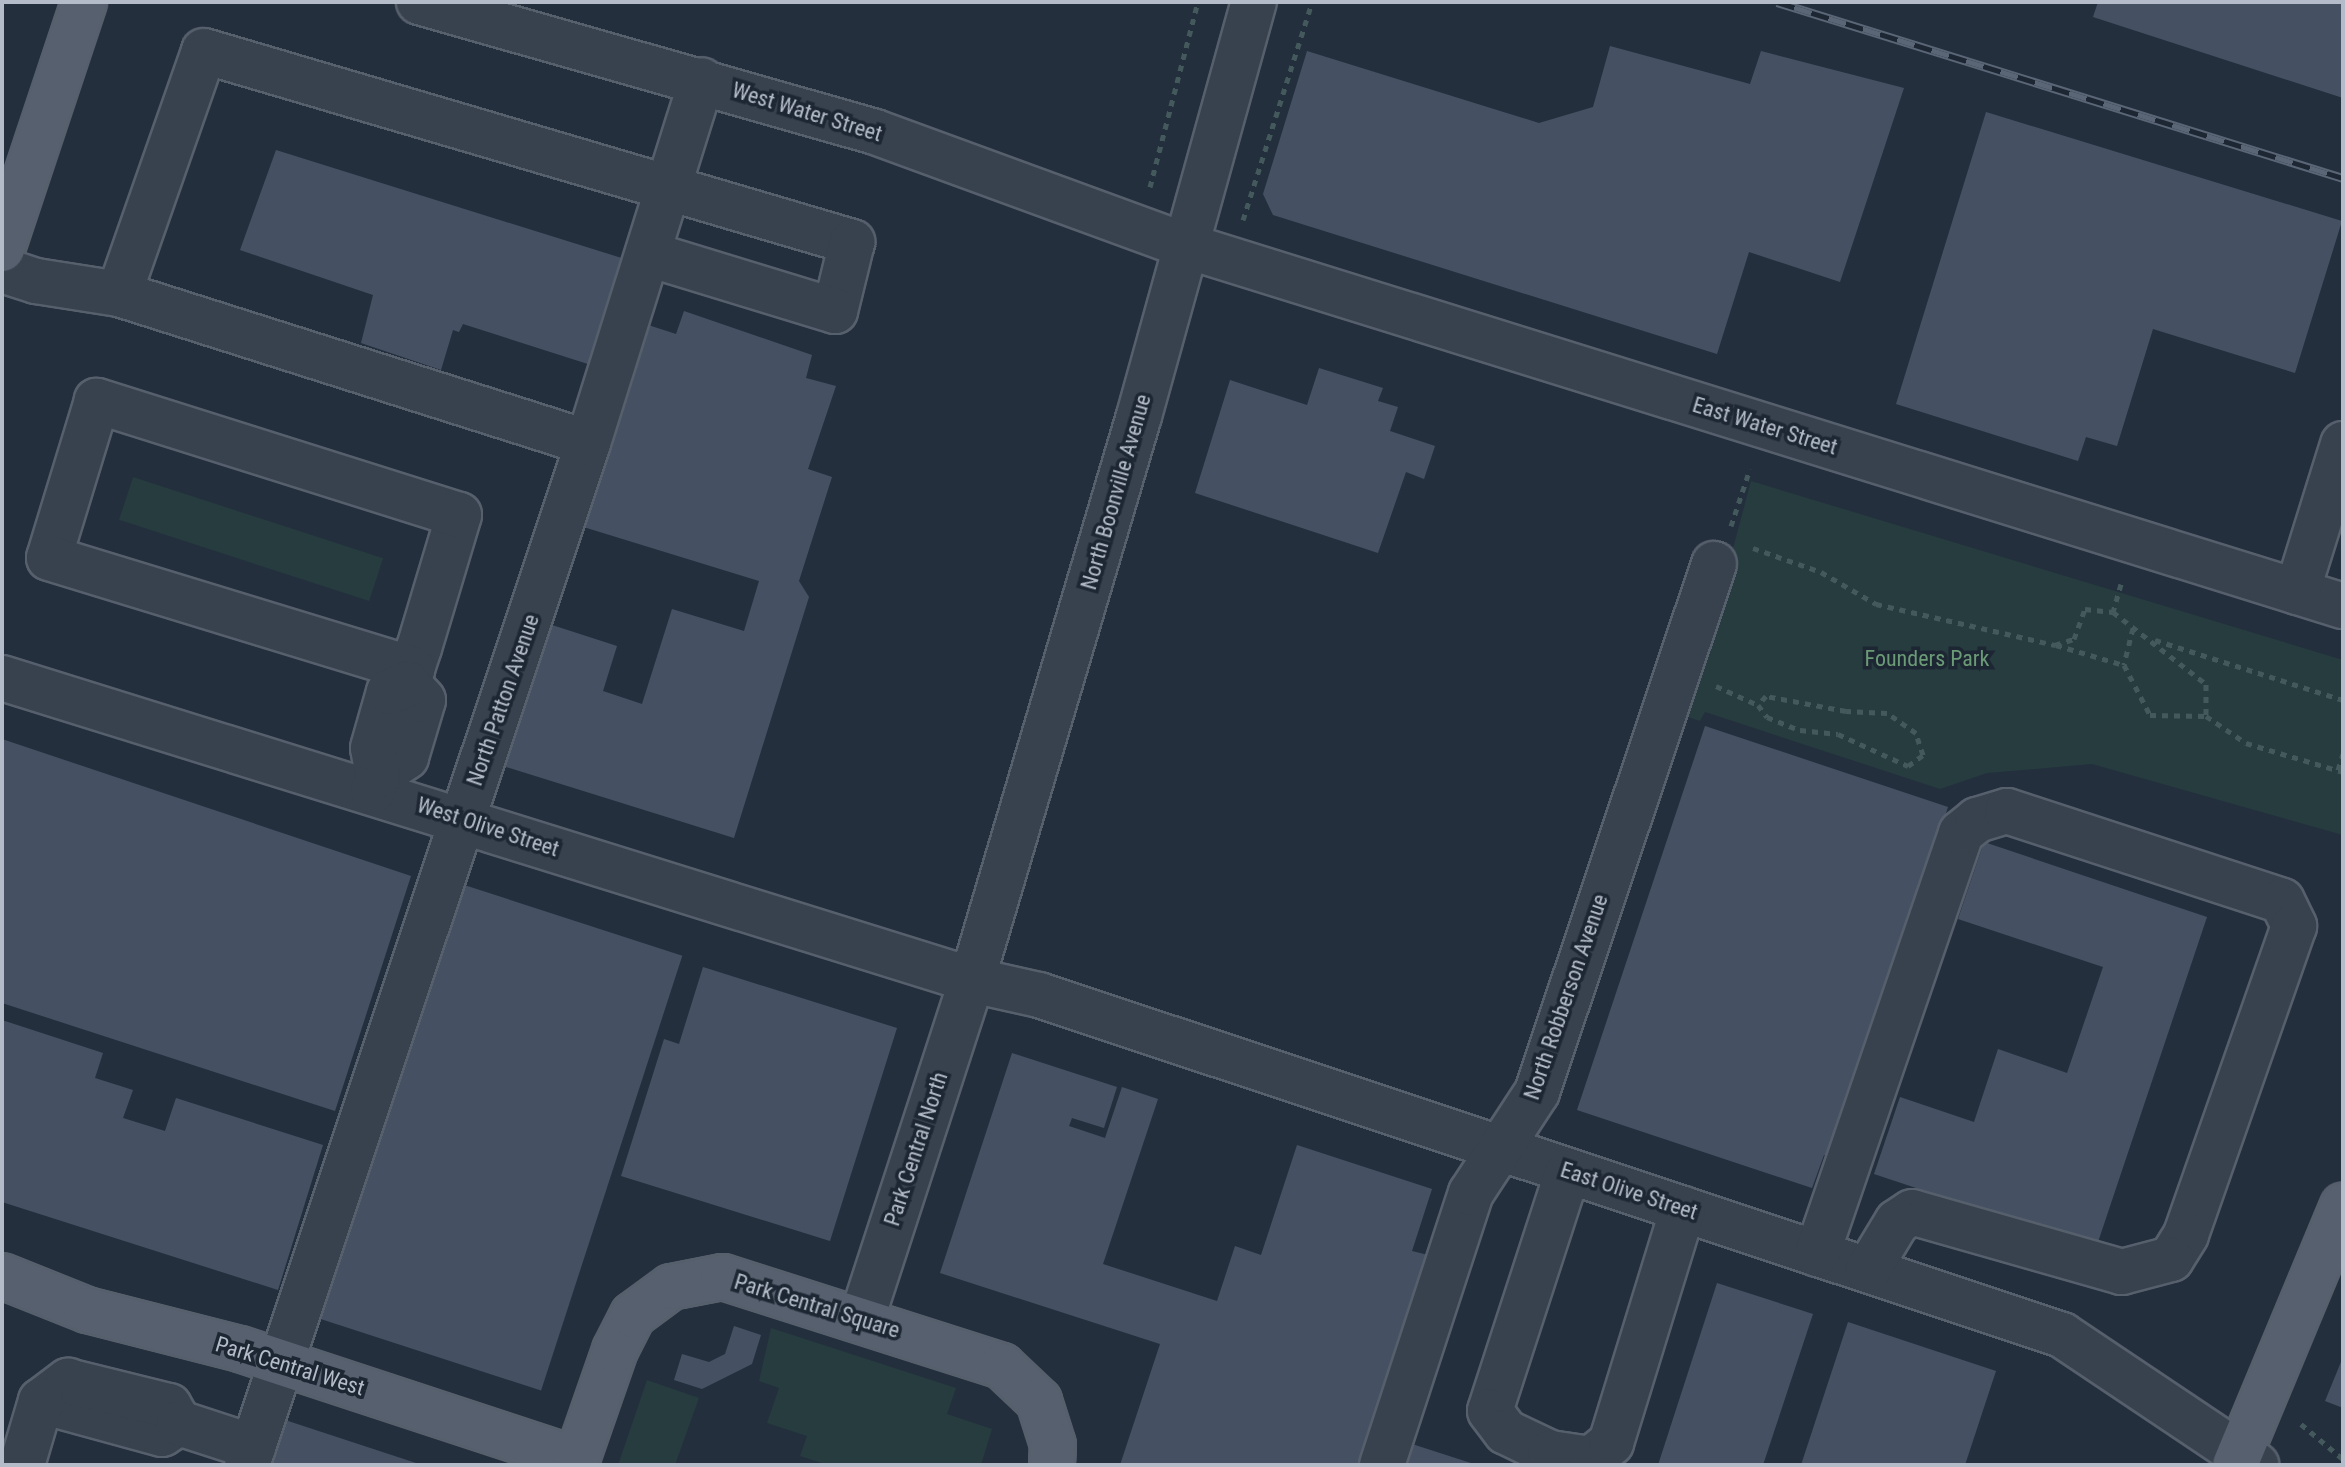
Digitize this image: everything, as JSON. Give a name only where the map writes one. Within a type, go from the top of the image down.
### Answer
[{"type":"main road","points":[[2,249],[84,2]]},
{"type":"main road","points":[[2244,1460],[2343,1206]]},
{"type":"main road","name":"Park Central West","points":[[2,1276],[87,1310],[281,1362],[576,1462]]},
{"type":"main road","name":"Park Central Square","points":[[576,1462],[624,1331],[655,1294],[686,1281],[723,1277],[987,1359],[1017,1375],[1046,1416],[1052,1465]]},
{"type":"street","name":"West Water Street","points":[[419,2],[702,80],[875,132],[1187,246]]},
{"type":"street","name":"North Boonville Avenue","points":[[972,980],[1187,246],[1254,2]]},
{"type":"street","points":[[119,294],[204,51],[852,242],[835,311],[649,254]]},
{"type":"street","name":"North Patton Avenue","points":[[250,1456],[588,443],[702,80]]},
{"type":"street","name":"East Water Street","points":[[1187,246],[2343,606]]},
{"type":"street","points":[[2,270],[36,281],[119,294],[588,443]]},
{"type":"street","points":[[376,784],[406,757],[423,700],[410,676],[49,558],[97,401],[459,515],[410,676]]},
{"type":"street","points":[[2297,592],[2343,444]]},
{"type":"street","name":"North Robberson Avenue","points":[[1382,1465],[1471,1193],[1537,1092],[1675,668],[1732,555]]},
{"type":"street","name":"West Olive Street","points":[[2,678],[376,784],[462,819],[972,980]]},
{"type":"street","points":[[1817,1254],[1961,833],[1977,820],[2007,811],[2253,887],[2282,901],[2294,926],[2186,1235],[2171,1259],[2122,1272],[1912,1212],[1897,1222],[1868,1270]]},
{"type":"street","name":"East Olive Street","points":[[972,980],[1039,995],[2062,1335],[2244,1460]]},
{"type":"street","name":"Park Central North","points":[[862,1318],[972,980]]},
{"type":"street","points":[[1568,1171],[1490,1411],[1506,1432],[1550,1453],[1591,1459],[1611,1443],[1683,1209]]},
{"type":"street","points":[[22,1465],[41,1401],[68,1381],[165,1432],[250,1456]]},
{"type":"path","points":[[1136,184],[1150,189],[1198,2]]},
{"type":"path","points":[[1243,221],[1312,2]]},
{"type":"path","points":[[1737,508],[1750,469]]},
{"type":"path","points":[[1732,555],[1821,572],[1876,604],[2055,645],[2124,665]]},
{"type":"path","points":[[2113,612],[2121,584]]},
{"type":"path","points":[[2055,645],[2074,639],[2085,609],[2113,612],[2151,638],[2206,684],[2206,716]]},
{"type":"path","points":[[2133,628],[2124,665],[2150,715],[2206,716],[2246,743],[2340,771],[2343,754]]},
{"type":"path","points":[[2151,638],[2343,700]]},
{"type":"path","points":[[1675,668],[1758,705],[1767,717],[1800,730],[1838,734],[1908,766],[1923,755],[1916,733],[1887,713],[1846,711],[1766,696],[1758,705]]},
{"type":"path","points":[[2305,1414],[2299,1427],[2343,1459]]},
{"type":"green space","points":[[133,477],[383,558],[369,601],[119,520]]},
{"type":"green space","name":"Founders Park","points":[[1751,481],[2343,660],[2343,835],[2092,764],[1987,773],[1940,789],[1705,712],[1700,721],[1688,717]]},
{"type":"green space","points":[[771,1328],[956,1388],[947,1414],[992,1429],[981,1465],[828,1465],[800,1456],[807,1436],[767,1423],[779,1388],[759,1381]]},
{"type":"green space","points":[[647,1380],[699,1398],[675,1465],[618,1465]]},
{"type":"building","points":[[2098,2],[2343,2],[2343,98],[2093,17]]},
{"type":"building","points":[[1610,46],[1750,84],[1761,51],[1904,88],[1840,282],[1749,252],[1717,354],[1273,215],[1263,194],[1307,51],[1539,123],[1593,107]]},
{"type":"building","points":[[1986,112],[2342,221],[2295,373],[2153,329],[2117,446],[2086,437],[2078,461],[1896,404]]},
{"type":"building","points":[[276,150],[628,260],[591,365],[463,324],[459,332],[453,330],[441,370],[361,343],[373,295],[240,250]]},
{"type":"building","points":[[684,311],[812,355],[806,378],[836,386],[808,469],[832,477],[799,581],[809,597],[734,838],[503,766],[549,624],[617,646],[603,691],[642,704],[672,609],[744,631],[759,581],[577,525],[642,323],[676,334]]},
{"type":"building","points":[[1319,368],[1383,388],[1378,401],[1398,407],[1390,431],[1435,446],[1424,479],[1406,472],[1378,553],[1195,493],[1230,380],[1307,405]]},
{"type":"building","points":[[1705,726],[1948,807],[1832,1157],[1824,1155],[1812,1188],[1577,1110]]},
{"type":"building","points":[[2,739],[411,876],[335,1111],[2,1003]]},
{"type":"building","points":[[1984,842],[2207,917],[2096,1248],[1874,1174],[1900,1097],[1974,1122],[1998,1049],[2067,1073],[2103,967],[1958,919]]},
{"type":"building","points":[[455,882],[682,956],[541,1390],[314,1317]]},
{"type":"building","points":[[703,967],[897,1028],[830,1241],[621,1176],[664,1039],[679,1044]]},
{"type":"building","points":[[2,1020],[103,1053],[95,1078],[133,1090],[123,1118],[165,1131],[176,1098],[323,1145],[278,1290],[2,1202]]},
{"type":"building","points":[[1012,1053],[1117,1087],[1104,1128],[1072,1118],[1069,1126],[1105,1138],[1122,1087],[1158,1099],[1103,1264],[1217,1301],[1235,1246],[1261,1255],[1297,1145],[1432,1189],[1412,1251],[1428,1255],[1358,1465],[1120,1465],[1160,1344],[940,1273]]},
{"type":"building","points":[[1717,1283],[1813,1314],[1763,1465],[1658,1465]]},
{"type":"building","points":[[1848,1322],[1996,1371],[1965,1465],[1801,1465]]},
{"type":"building","points":[[734,1326],[761,1335],[752,1364],[702,1389],[674,1380],[682,1354],[709,1362],[725,1354]]},
{"type":"building","points":[[2343,1357],[2343,1408],[2325,1401]]},
{"type":"building","points":[[279,1418],[419,1464],[419,1465],[264,1465]]},
{"type":"building","points":[[1412,1444],[1474,1464],[1474,1465],[1405,1465]]},
{"type":"railway","points":[[1777,2],[2343,178]]}]
